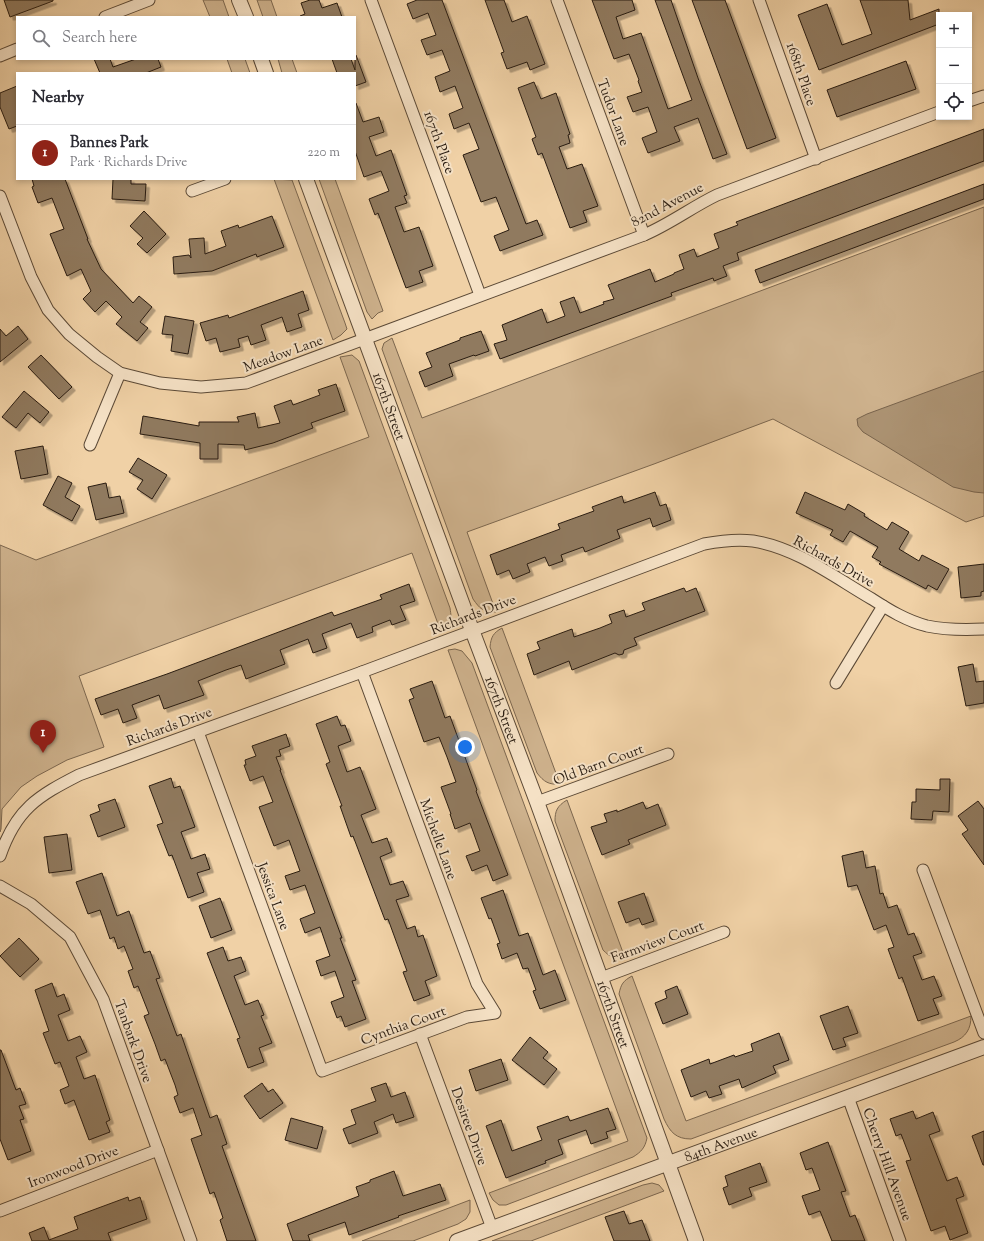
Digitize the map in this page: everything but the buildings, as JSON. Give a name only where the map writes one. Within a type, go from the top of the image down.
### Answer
[{"type":"street","points":[[108,16],[149,0]]},
{"type":"street","points":[[239,0],[246,16]]},
{"type":"street","name":"167th Place","points":[[371,0],[480,295]]},
{"type":"street","name":"Tudor Lane","points":[[557,0],[644,235]]},
{"type":"street","name":"168th Place","points":[[759,0],[816,159]]},
{"type":"street","points":[[0,56],[16,50]]},
{"type":"street","points":[[261,60],[266,72]]},
{"type":"street","points":[[972,100],[984,96]]},
{"type":"street","name":"82nd Avenue","points":[[364,339],[644,235],[664,226],[717,195],[936,113]]},
{"type":"street","points":[[192,192],[222,180]]},
{"type":"street","name":"167th Street","points":[[306,180],[364,339],[537,802],[696,1241]]},
{"type":"street","name":"Meadow Lane","points":[[0,196],[31,277],[48,310],[69,334],[97,357],[120,373],[160,383],[201,387],[246,383],[364,339]]},
{"type":"street","points":[[90,445],[120,373]]},
{"type":"street","name":"Richards Drive","points":[[0,856],[6,838],[22,813],[37,799],[53,788],[79,775],[362,672],[704,544],[736,540],[752,541],[787,550],[902,617],[926,625],[963,630],[984,629]]},
{"type":"street","points":[[836,683],[883,606]]},
{"type":"street","name":"Michelle Lane","points":[[362,672],[477,984],[496,1013]]},
{"type":"street","name":"Jessica Lane","points":[[198,732],[322,1071]]},
{"type":"street","name":"Old Barn Court","points":[[537,802],[668,754]]},
{"type":"street","points":[[923,870],[984,1033]]},
{"type":"street","name":"Tanbark Drive","points":[[0,886],[31,904],[70,937],[103,999],[191,1241]]},
{"type":"street","name":"Farmview Court","points":[[601,978],[724,932]]},
{"type":"street","name":"Cynthia Court","points":[[322,1071],[466,1017],[496,1013]]},
{"type":"street","name":"Desiree Drive","points":[[420,1034],[492,1228]]},
{"type":"street","name":"84th Avenue","points":[[457,1241],[984,1047]]},
{"type":"street","name":"Cherry Hill Avenue","points":[[848,1097],[900,1241]]},
{"type":"street","name":"Ironwood Drive","points":[[0,1211],[158,1150]]},
{"type":"shaded area","points":[[203,0],[223,0],[229,16],[210,16]]},
{"type":"shaded area","points":[[257,0],[271,0],[277,16],[263,16]]},
{"type":"shaded area","points":[[227,60],[245,60],[250,72],[232,72]]},
{"type":"shaded area","points":[[278,60],[292,60],[297,72],[282,72]]},
{"type":"shaded area","points":[[274,180],[292,180],[345,323],[347,329],[333,340]]},
{"type":"shaded area","points":[[319,180],[335,180],[383,311],[378,313],[372,319],[367,312]]},
{"type":"shaded area","points":[[984,207],[984,516],[966,522],[773,419],[467,532],[496,612],[485,611],[475,602],[382,349],[384,343],[392,338],[422,418]]},
{"type":"shaded area","points":[[352,355],[359,361],[450,608],[451,619],[447,627],[441,632],[412,553],[79,676],[104,747],[67,760],[37,776],[21,787],[2,809],[0,832],[0,545],[36,560],[369,437],[340,357]]},
{"type":"shaded area","points":[[984,371],[984,493],[953,487],[863,432],[858,426],[857,419],[867,414]]},
{"type":"shaded area","points":[[502,628],[560,784],[547,782],[537,773],[490,647],[493,636]]},
{"type":"shaded area","points":[[455,649],[462,651],[472,663],[647,1138],[642,1149],[633,1157],[506,1205],[499,1205],[493,1200],[489,1193],[628,1141],[448,650]]},
{"type":"shaded area","points":[[567,800],[625,958],[618,959],[603,950],[555,821],[557,809]]},
{"type":"shaded area","points":[[632,976],[686,1121],[971,1016],[971,1021],[969,1029],[965,1035],[954,1042],[691,1139],[686,1139],[674,1134],[664,1119],[619,994],[623,983]]},
{"type":"shaded area","points":[[652,1183],[659,1185],[664,1191],[531,1241],[492,1241],[643,1185]]},
{"type":"shaded area","points":[[470,1200],[470,1212],[466,1219],[458,1224],[413,1241],[362,1241]]},
{"type":"place","name":"Bannes Park","points":[[43,753]]}]
